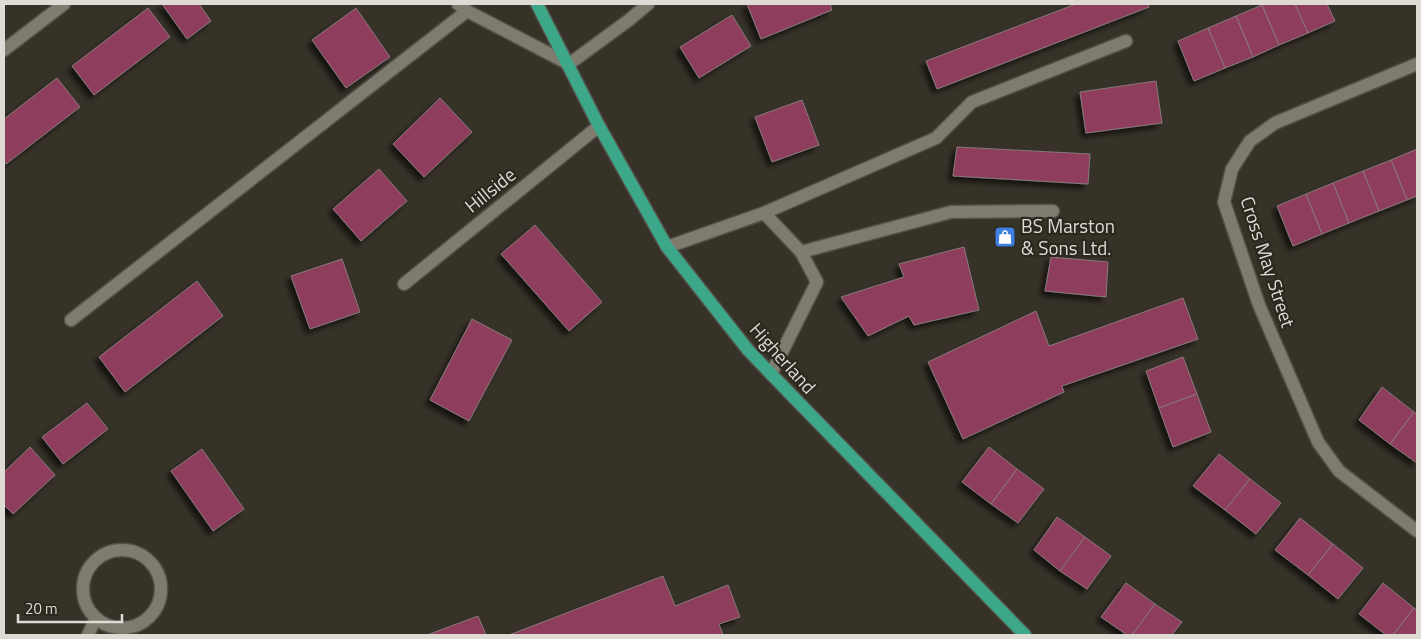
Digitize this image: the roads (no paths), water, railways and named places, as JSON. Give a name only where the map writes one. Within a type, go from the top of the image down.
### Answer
[{"type":"main road","name":"Higherland","points":[[538,4],[598,126],[667,247],[748,350],[770,374],[1024,635]]},
{"type":"street","points":[[4,50],[64,4]]},
{"type":"street","points":[[71,320],[462,7],[569,64],[648,4]]},
{"type":"street","points":[[667,247],[764,213],[936,138],[972,102],[1126,41]]},
{"type":"street","name":"Cross May Street","points":[[1417,64],[1275,123],[1262,132],[1250,141],[1232,170],[1224,202],[1259,305],[1318,442],[1339,471],[1417,531]]},
{"type":"street","name":"Hillside","points":[[404,284],[598,126]]},
{"type":"street","points":[[801,252],[951,212],[1053,211]]},
{"type":"street","points":[[764,213],[801,252],[817,282],[770,374]]},
{"type":"street","points":[[116,549],[142,554],[153,563],[160,575],[162,590],[160,604],[148,620],[136,626],[113,628],[96,618],[86,606],[83,592],[85,575],[92,563],[103,554],[116,549]]},
{"type":"street","points":[[88,635],[96,618]]},
{"type":"place","name":"BS Marston & Sons Ltd.","points":[[1005,237]]}]
